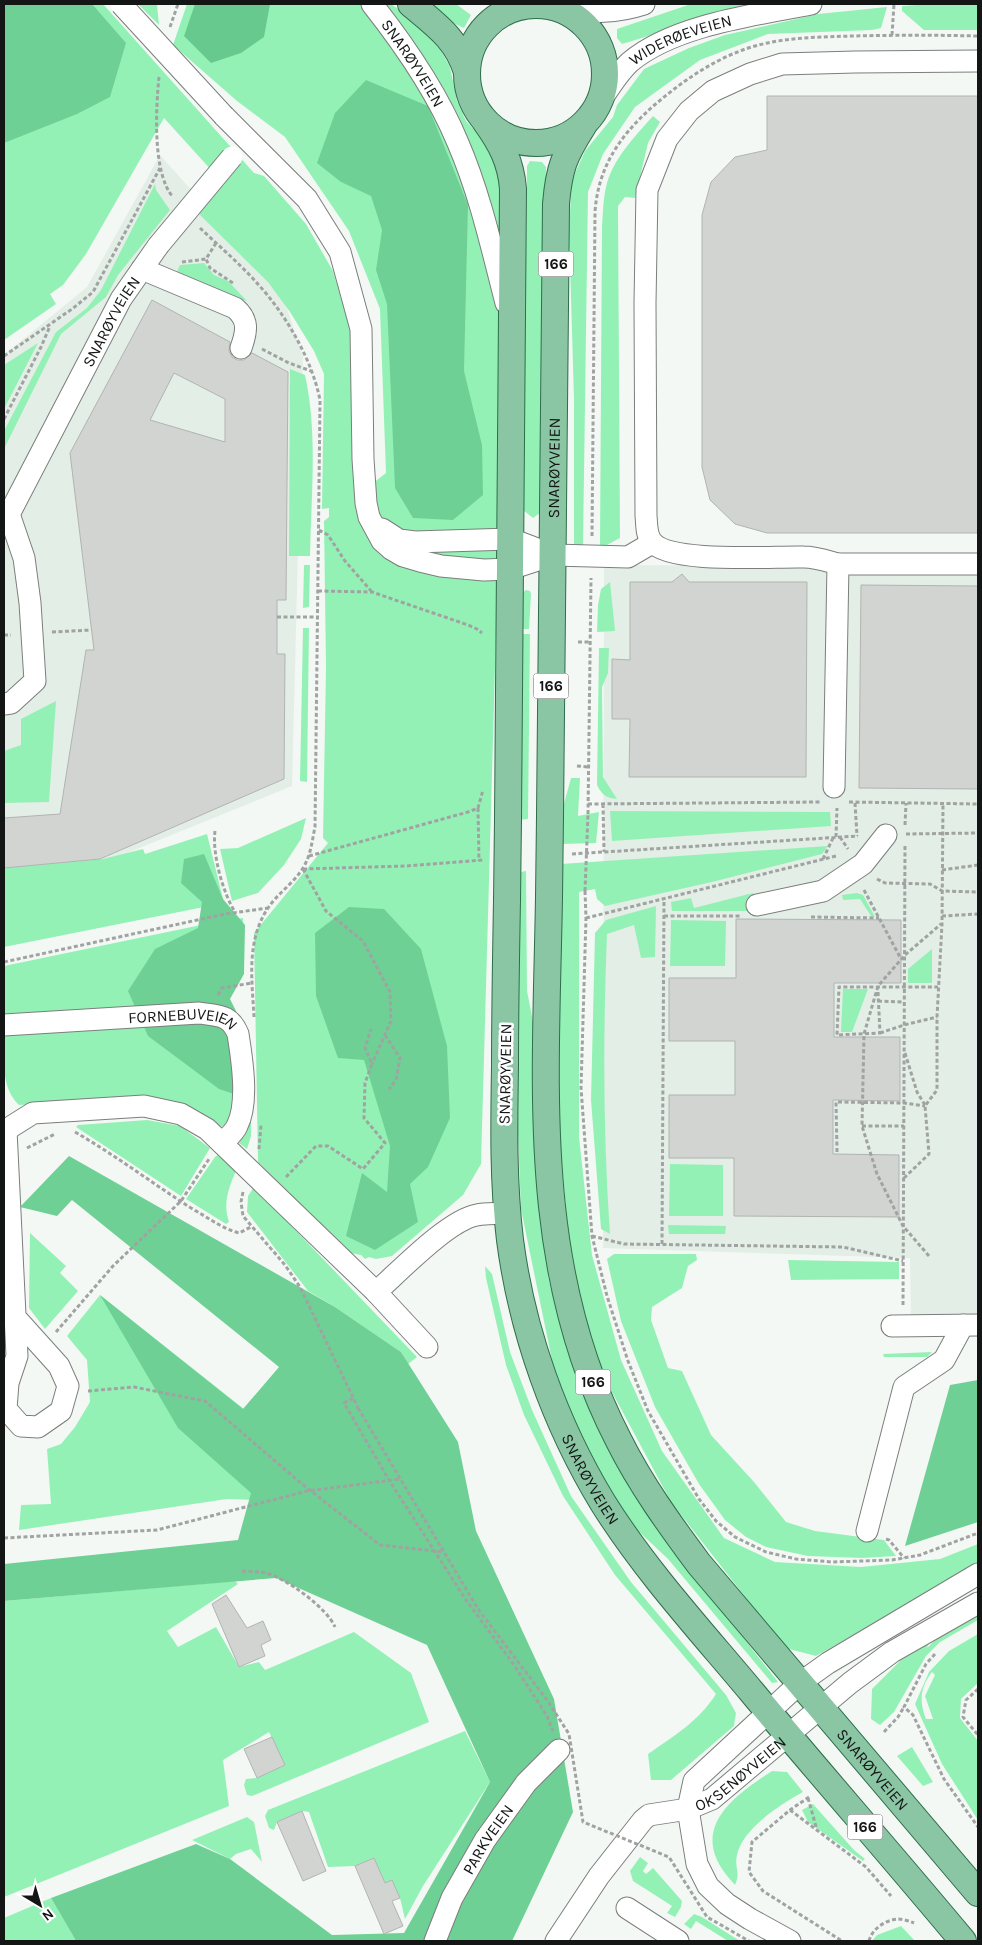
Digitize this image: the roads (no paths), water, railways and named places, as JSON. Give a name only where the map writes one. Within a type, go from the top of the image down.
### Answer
[{"type":"main road","name":"SNARØYVEIEN","points":[[411,4],[452,41],[459,52],[467,72]]},
{"type":"main road","name":"166","points":[[509,5],[549,5],[563,9],[589,27],[598,40],[604,55],[605,86],[600,102],[583,126],[570,135],[556,141],[541,143],[525,142],[510,138],[497,131],[485,121],[471,98],[467,72],[470,54],[477,38],[488,24],[503,13],[509,5]]},
{"type":"main road","name":"SNARØYVEIEN","points":[[485,121],[503,149],[512,173],[511,539],[504,1122],[507,1213],[510,1242],[521,1298],[538,1359],[556,1409],[579,1461],[604,1504],[632,1545],[699,1630],[963,1941]]},
{"type":"main road","name":"SNARØYVEIEN","points":[[583,126],[566,154],[558,180],[545,1121],[553,1230],[561,1274],[578,1340],[598,1394],[618,1440],[644,1486],[699,1564],[978,1892]]},
{"type":"street","points":[[121,4],[224,116],[307,199],[340,252],[362,329],[364,485],[369,517],[382,541],[390,549],[420,561],[441,566],[484,570],[510,569],[553,555]]},
{"type":"street","name":"SNARØYVEIEN","points":[[372,4],[403,43],[436,96],[458,142],[476,190],[512,326]]},
{"type":"street","points":[[563,9],[603,13],[644,4]]},
{"type":"street","name":"WIDERØEVEIEN","points":[[600,102],[613,81],[629,63],[660,42],[698,29],[811,4]]},
{"type":"street","points":[[978,61],[782,64],[750,74],[713,91],[689,111],[667,139],[647,190],[645,303],[646,516],[647,532],[652,542],[667,552],[688,556],[806,557],[838,564],[978,564]]},
{"type":"street","name":"SNARØYVEIEN","points":[[6,519],[121,299],[158,246],[248,140]]},
{"type":"street","points":[[142,269],[234,308],[241,313],[247,327],[241,348]]},
{"type":"street","points":[[364,485],[367,500],[376,520],[386,532],[400,540],[415,542],[511,539],[553,555],[628,557],[652,542]]},
{"type":"street","points":[[4,704],[11,703],[36,681],[30,603],[24,558],[6,519]]},
{"type":"street","points":[[836,795],[838,564]]},
{"type":"street","points":[[757,906],[823,892],[896,835]]},
{"type":"street","name":"FORNEBUVEIEN","points":[[4,1024],[199,1013],[221,1016],[234,1024],[238,1034],[241,1053],[243,1098],[237,1126],[222,1143]]},
{"type":"street","points":[[14,1316],[59,1366],[68,1388],[61,1411],[38,1428],[21,1426],[6,1410],[8,1383],[17,1356],[14,1316],[9,1223],[8,1153],[5,1130],[33,1112],[144,1106],[181,1114],[207,1129],[376,1292],[427,1347]]},
{"type":"street","points":[[376,1292],[442,1233],[459,1222],[477,1215],[507,1213]]},
{"type":"street","points":[[897,1326],[971,1325]]},
{"type":"street","points":[[867,1531],[904,1387],[944,1360],[971,1325]]},
{"type":"street","name":"OKSENØYVEIEN","points":[[688,1809],[694,1781],[800,1683],[848,1650],[978,1574]]},
{"type":"street","name":"OKSENØYVEIEN","points":[[688,1809],[712,1799],[821,1708],[892,1652],[978,1603]]},
{"type":"street","name":"PARKVEIEN","points":[[435,1941],[452,1898],[485,1840],[526,1782],[559,1750]]},
{"type":"street","points":[[556,1941],[599,1876],[643,1820],[649,1815],[688,1809],[697,1864],[708,1886],[727,1904],[790,1941]]},
{"type":"street","points":[[627,1908],[678,1941]]}]
